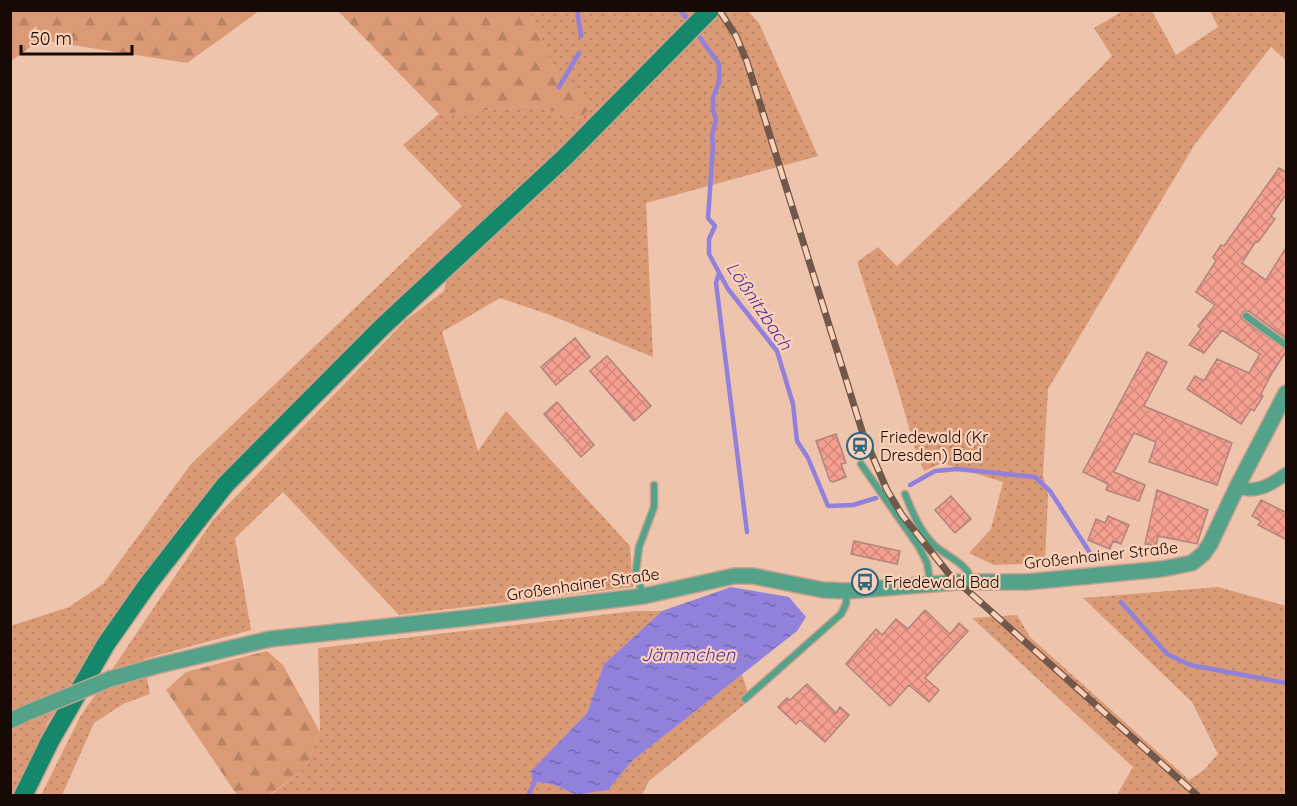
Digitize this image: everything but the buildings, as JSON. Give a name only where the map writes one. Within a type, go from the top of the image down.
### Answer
[{"type":"main road","points":[[23,795],[50,741],[106,644],[148,584],[225,485],[382,327],[565,157],[710,10]]},
{"type":"street","name":"Großenhainer Straße","points":[[17,717],[110,680],[156,666],[270,639],[644,596],[734,576],[753,576],[823,591],[847,591],[972,582],[1028,582],[1162,569],[1192,563],[1210,544],[1237,487],[1287,393]]},
{"type":"street","points":[[1237,487],[1247,491],[1256,490],[1287,474]]},
{"type":"lane","points":[[1246,316],[1287,345]]},
{"type":"lane","points":[[861,465],[919,547],[927,563],[932,585]]},
{"type":"lane","points":[[644,596],[636,571],[639,546],[654,507],[654,485]]},
{"type":"lane","points":[[905,494],[925,534],[935,546],[965,567],[970,573],[972,582]]},
{"type":"lane","points":[[745,699],[841,614],[846,604],[847,591]]},
{"type":"green space","points":[[11,10],[259,11],[187,63],[40,40],[11,61]]},
{"type":"green space","points":[[338,11],[529,11],[560,82],[594,105],[580,118],[532,106],[439,114]]},
{"type":"green space","points":[[529,11],[748,11],[759,23],[818,156],[646,203],[653,357],[550,315],[500,298],[442,332],[478,451],[506,411],[630,546],[633,587],[399,615],[283,492],[235,538],[251,630],[144,659],[150,694],[123,704],[94,723],[62,795],[41,795],[80,717],[213,520],[406,320],[444,291],[452,251],[262,434],[146,574],[48,722],[13,796],[10,795],[10,626],[69,607],[103,584],[191,464],[462,206],[403,145],[439,114],[532,106],[580,118],[594,105],[560,82]]},
{"type":"green space","points":[[1123,11],[1152,11],[1176,55],[1218,27],[1210,11],[1286,11],[1286,60],[1271,47],[1195,144],[1048,389],[1043,475],[1048,496],[1045,563],[994,565],[969,553],[991,529],[1003,482],[942,463],[924,471],[916,452],[857,262],[878,247],[897,266],[1012,157],[1112,56],[1094,28]]},
{"type":"green space","points":[[1218,587],[1286,606],[1286,795],[1117,795],[1133,767],[972,618],[1017,615],[1030,637],[1189,780],[1204,770],[1218,754],[1192,702],[1083,598]]},
{"type":"green space","points":[[635,611],[662,611],[604,664],[587,713],[531,771],[532,781],[555,785],[576,795],[608,790],[632,761],[742,674],[750,700],[649,781],[642,795],[269,796],[305,769],[320,732],[318,648]]},
{"type":"green space","points":[[267,651],[283,665],[320,732],[305,769],[269,795],[237,795],[166,690],[186,672]]},
{"type":"water","name":"Jämmchen","points":[[731,587],[789,597],[806,617],[797,631],[632,761],[608,790],[576,795],[555,785],[532,781],[531,771],[587,713],[604,664],[662,611]]},
{"type":"waterway","points":[[577,10],[581,36]]},
{"type":"waterway","name":"Lößnitzbach","points":[[680,10],[691,24]]},
{"type":"waterway","name":"Lößnitzbach","points":[[695,31],[719,64],[719,82],[713,98],[716,120],[712,135],[708,218],[715,226],[709,239],[709,254],[728,289],[777,351],[793,404],[797,441],[808,458],[828,506],[853,505],[876,498]]},
{"type":"waterway","points":[[559,87],[579,53]]},
{"type":"waterway","points":[[719,273],[716,283],[747,532]]},
{"type":"waterway","name":"Lößnitzbach","points":[[910,485],[935,471],[957,469],[1035,477],[1050,491],[1094,559]]},
{"type":"waterway","name":"Lößnitzbach","points":[[1121,602],[1167,654],[1190,665],[1286,683]]},
{"type":"waterway","points":[[528,796],[535,781],[540,778]]},
{"type":"railway","points":[[719,10],[736,36],[747,62],[863,434],[887,490],[902,515],[949,574],[1198,796]]},
{"type":"place","name":"Friedewald (Kr Dresden) Bad","points":[[860,446]]},
{"type":"place","name":"Friedewald Bad","points":[[865,582]]}]
